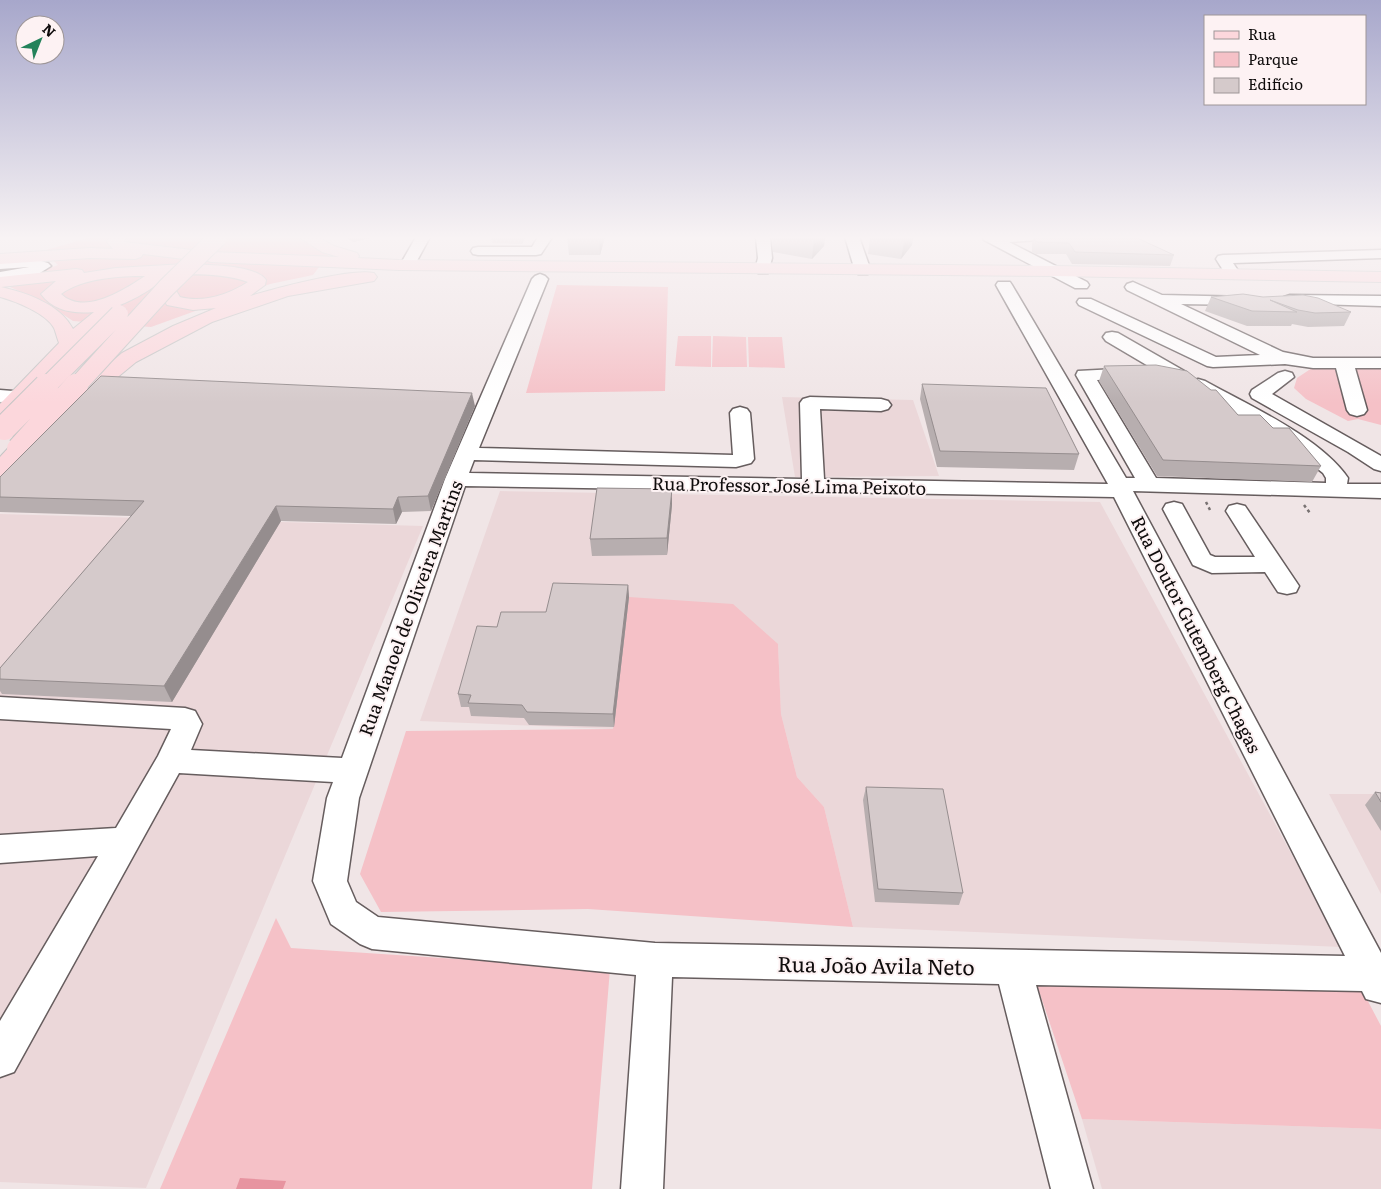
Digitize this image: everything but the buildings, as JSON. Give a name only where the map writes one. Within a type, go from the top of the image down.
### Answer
[{"type":"main road","points":[[2,292],[16,296],[45,312],[61,325],[69,345]]},
{"type":"main road","points":[[51,292],[54,298],[74,307],[100,306],[136,292]]},
{"type":"main road","points":[[5,411],[148,292]]},
{"type":"main road","points":[[0,471],[152,292]]},
{"type":"main road","points":[[167,292],[172,301],[194,305],[219,301],[242,292]]},
{"type":"main road","points":[[122,362],[179,330],[259,298],[279,292]]},
{"type":"main road","points":[[1070,292],[1083,294],[1094,292]]},
{"type":"main road","points":[[5,411],[96,317],[107,312],[138,307],[160,310],[162,317],[122,362],[19,449]]},
{"type":"street","name":"Rua Manoel de Oliveira Martins","points":[[372,933],[343,913],[330,881],[343,798],[456,479],[534,292]]},
{"type":"street","name":"Rua Doutor Gutemberg Chagas","points":[[1008,292],[1124,495],[1378,979]]},
{"type":"street","points":[[1144,292],[1278,357],[1286,368]]},
{"type":"street","points":[[1083,294],[1209,361],[1244,361],[1286,368],[1313,363],[1381,363]]},
{"type":"street","points":[[1158,299],[1254,300]]},
{"type":"street","points":[[1273,300],[1381,302]]},
{"type":"street","points":[[1322,301],[1334,311],[1381,312]]},
{"type":"street","points":[[1196,335],[1244,361]]},
{"type":"street","points":[[1112,337],[1284,435],[1321,460],[1334,470],[1337,478],[1337,483],[1331,491]]},
{"type":"street","points":[[1344,363],[1357,410]]},
{"type":"street","points":[[1286,368],[1258,394],[1381,464]]},
{"type":"street","points":[[1149,484],[1085,375],[1178,376]]},
{"type":"street","points":[[813,486],[810,403],[881,405]]},
{"type":"street","points":[[466,454],[736,461],[744,459],[740,413]]},
{"type":"street","name":"Rua Professor José Lima Peixoto","points":[[456,479],[813,486],[1124,495]]},
{"type":"street","points":[[1124,495],[1149,484],[1331,491],[1381,491]]},
{"type":"street","points":[[1124,495],[1168,509],[1201,560],[1212,565],[1273,564]]},
{"type":"street","points":[[1237,511],[1287,586]]},
{"type":"street","points":[[0,708],[185,719],[188,724],[171,761],[0,1058]]},
{"type":"street","points":[[171,761],[352,771]]},
{"type":"street","points":[[0,849],[124,841]]},
{"type":"street","name":"Rua João Avila Neto","points":[[372,933],[655,960],[1012,967],[1378,979]]},
{"type":"street","points":[[642,1189],[655,960]]},
{"type":"street","points":[[1012,967],[1072,1189]]},
{"type":"shaded area","points":[[782,397],[913,400],[939,476],[795,477]]},
{"type":"shaded area","points":[[500,491],[1100,502],[1342,947],[853,927],[824,807],[797,777],[781,714],[778,644],[613,729],[420,721]]},
{"type":"shaded area","points":[[0,514],[423,526],[146,1188],[0,1182]]},
{"type":"shaded area","points":[[1329,794],[1381,794],[1381,894]]},
{"type":"shaded area","points":[[1082,1119],[1381,1129],[1381,1189],[1102,1189]]},
{"type":"shaded area","points":[[240,1178],[286,1181],[283,1189],[236,1189]]},
{"type":"green space","points":[[23,292],[247,292],[151,327],[73,321],[43,301]]},
{"type":"green space","points":[[555,292],[668,292],[665,391],[526,393]]},
{"type":"green space","points":[[678,336],[711,336],[711,367],[675,366]]},
{"type":"green space","points":[[713,336],[746,337],[747,367],[712,367]]},
{"type":"green space","points":[[748,337],[782,337],[785,368],[749,367]]},
{"type":"green space","points":[[1315,366],[1381,367],[1381,425],[1358,419],[1348,421],[1306,399],[1294,388],[1297,378]]},
{"type":"green space","points":[[629,597],[733,604],[778,644],[781,714],[797,777],[824,807],[853,927],[588,909],[381,912],[360,874],[406,731],[613,729]]},
{"type":"green space","points":[[276,918],[291,948],[610,969],[592,1189],[160,1189]]},
{"type":"green space","points":[[1037,985],[1361,988],[1381,1026],[1381,1129],[1082,1119]]}]
